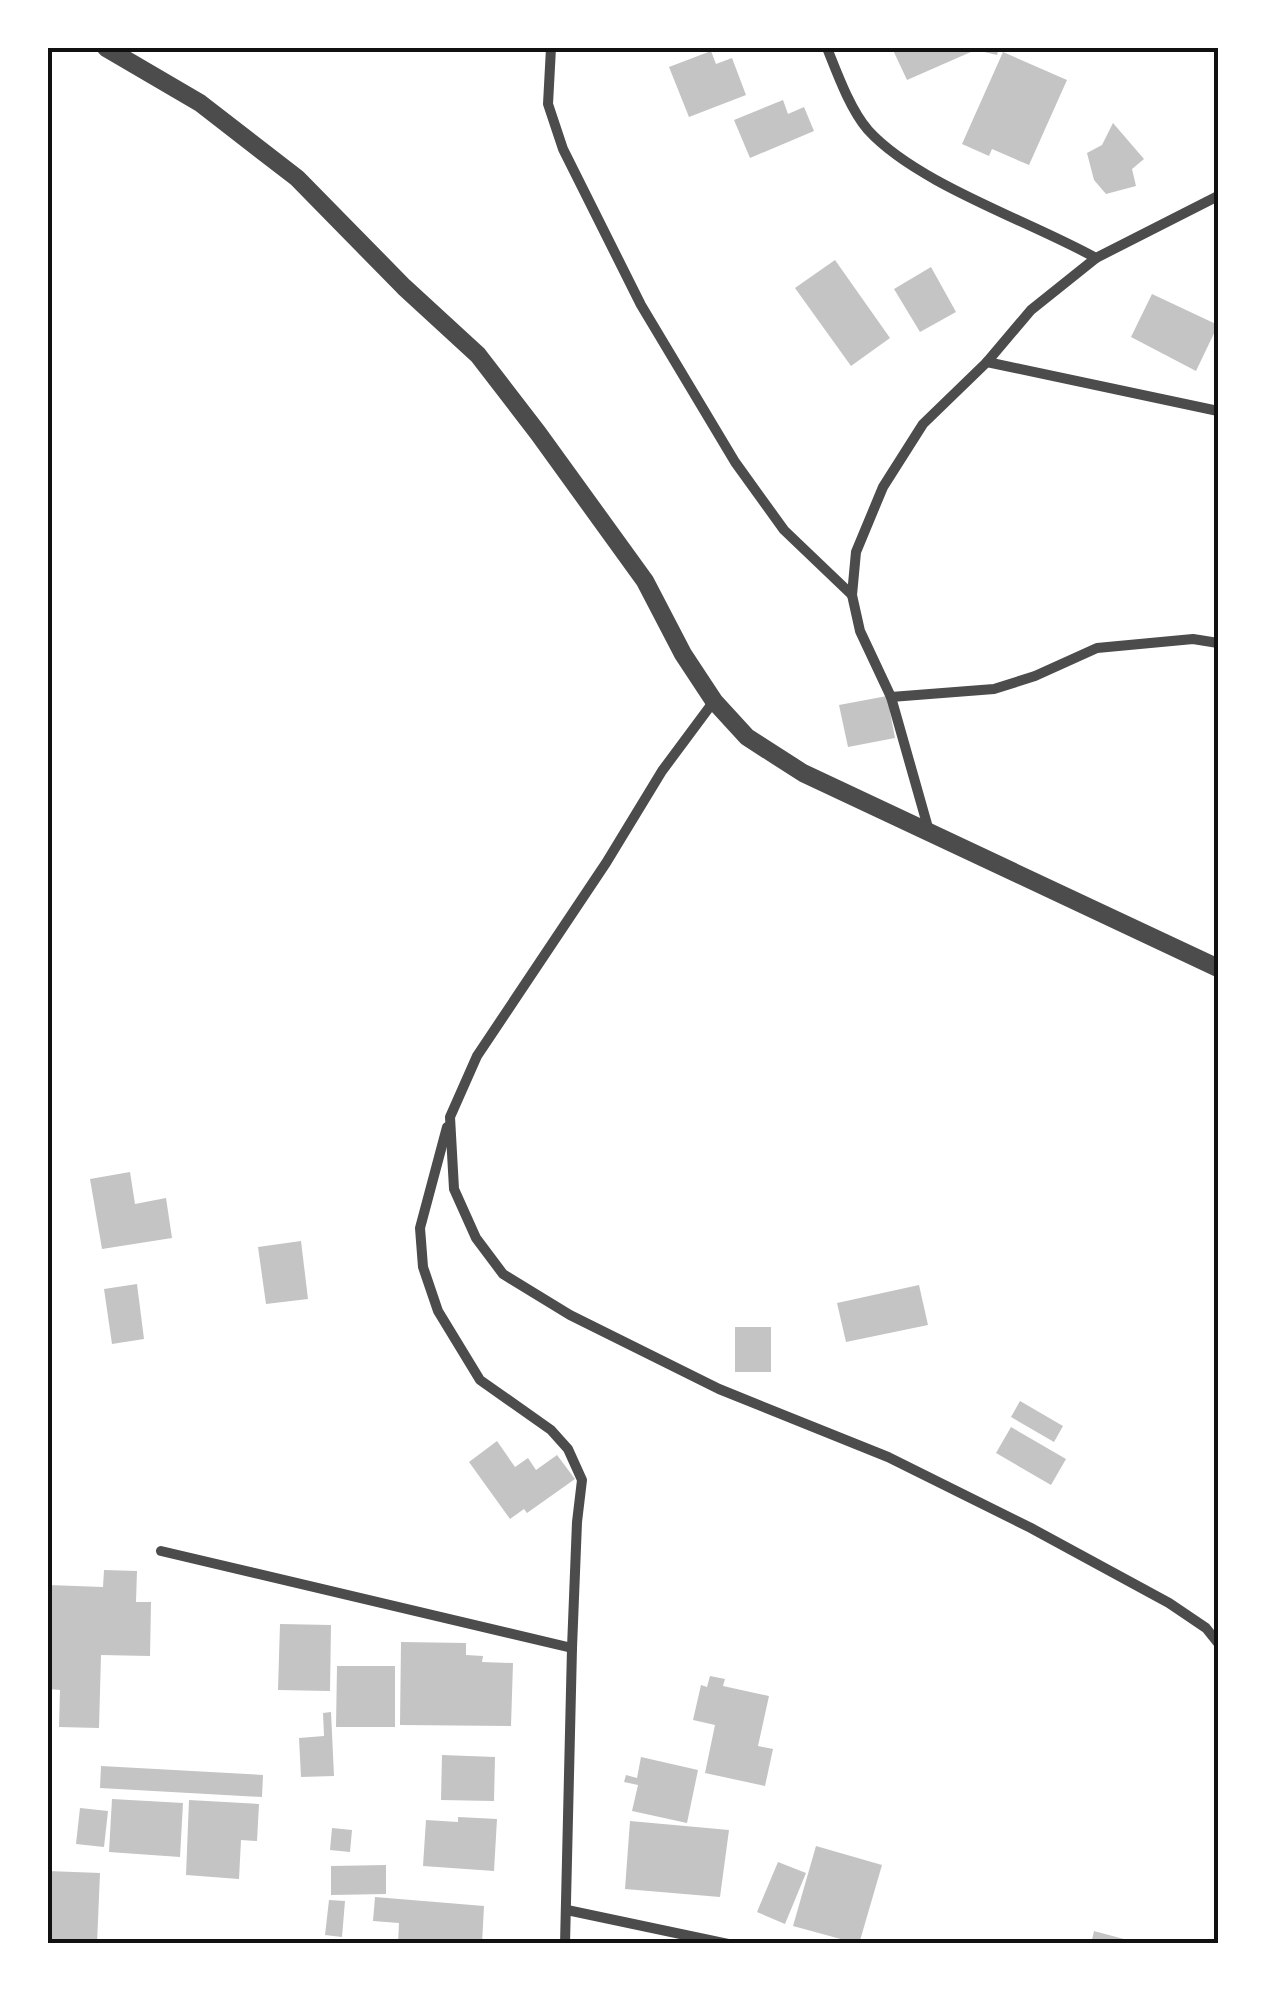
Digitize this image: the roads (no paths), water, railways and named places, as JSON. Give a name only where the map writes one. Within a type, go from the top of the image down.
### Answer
[{"type":"street","points":[[106,48],[200,103],[298,178],[478,356],[645,581],[683,654],[714,701],[746,737],[803,773],[1218,968]]},
{"type":"street","points":[[551,48],[548,104],[563,149],[641,306],[735,462],[784,530],[852,594]]},
{"type":"street","points":[[826,48],[866,127],[888,149],[920,171],[1096,258]]},
{"type":"street","points":[[929,831],[891,697],[860,630],[852,594],[856,552],[883,487],[924,424],[1031,310],[1096,258],[1218,196]]},
{"type":"street","points":[[986,362],[1218,410]]},
{"type":"street","points":[[891,697],[994,689],[1035,676],[1097,648],[1193,638],[1218,643]]},
{"type":"street","points":[[565,1944],[572,1648],[582,1480],[568,1449],[551,1430],[480,1380],[438,1311],[424,1267],[420,1228],[450,1116],[478,1056],[662,771],[714,701]]},
{"type":"street","points":[[450,1116],[454,1189],[476,1238],[503,1274],[570,1315],[719,1389],[888,1457],[1030,1528],[1169,1603],[1206,1628],[1218,1643]]},
{"type":"street","points":[[161,1551],[572,1648]]},
{"type":"street","points":[[567,1910],[728,1944]]}]
